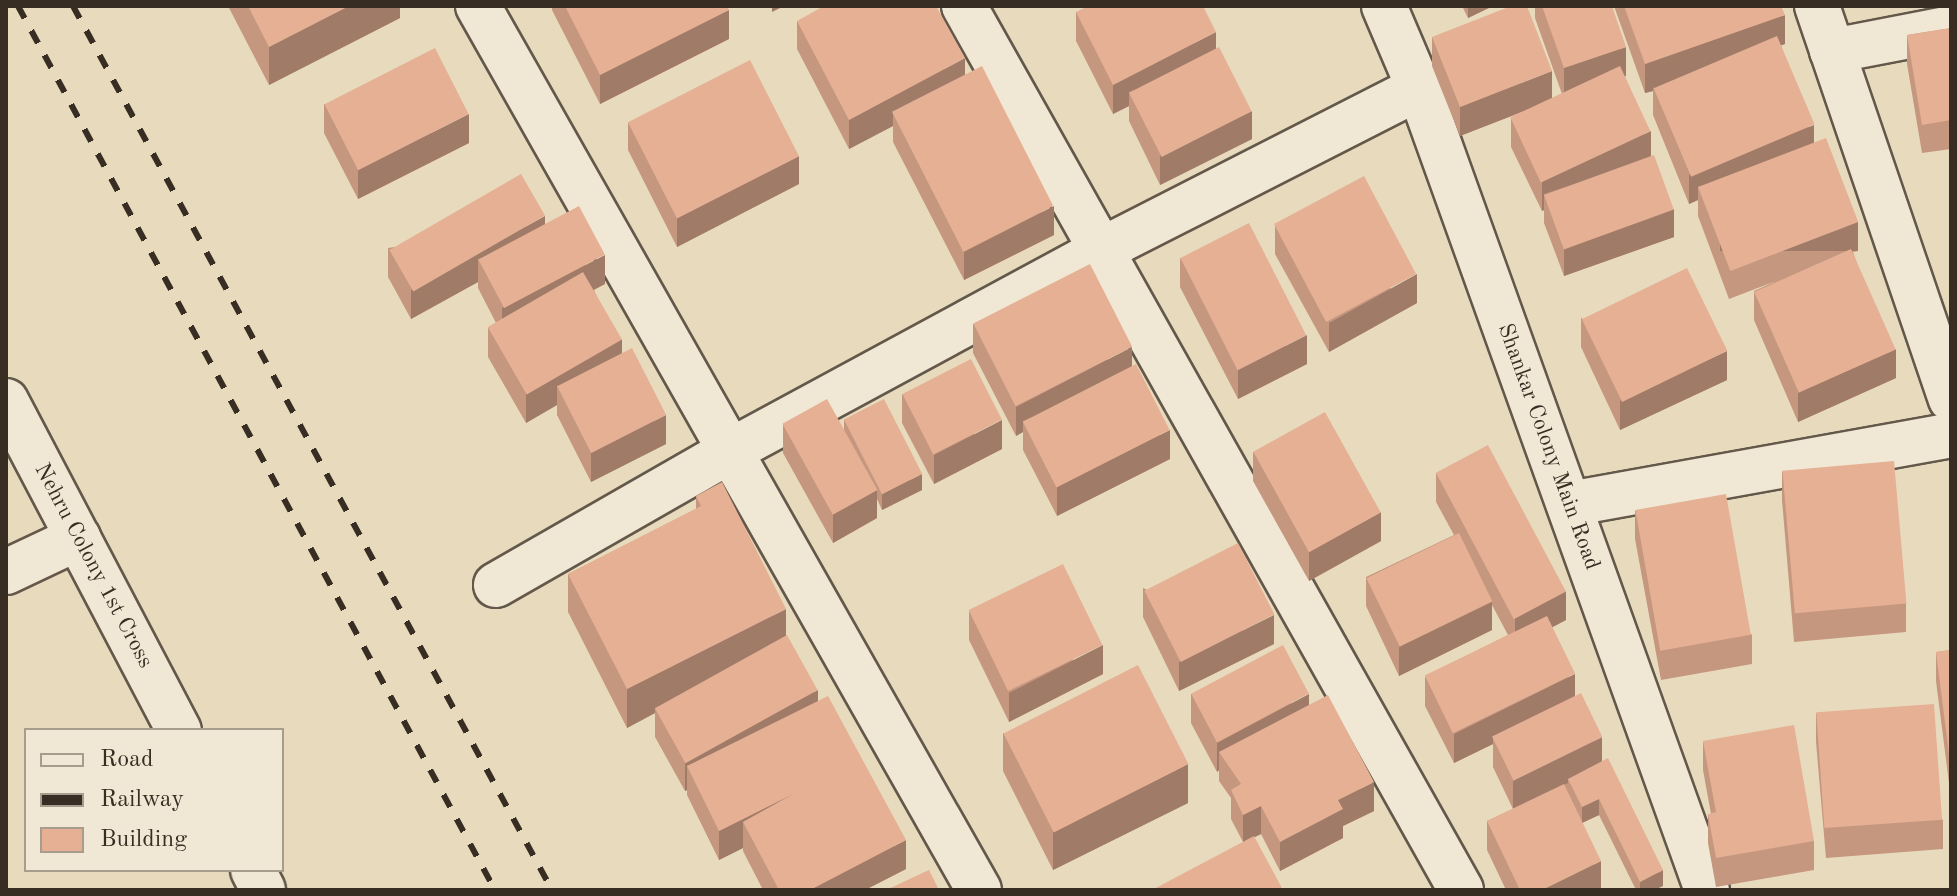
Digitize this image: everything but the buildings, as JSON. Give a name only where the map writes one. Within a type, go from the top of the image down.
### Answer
[{"type":"street","points":[[478,6],[979,890]]},
{"type":"street","points":[[964,6],[1461,890]]},
{"type":"street","name":"Shankar Colony Main Road","points":[[1384,6],[1419,88],[1707,890]]},
{"type":"street","points":[[1817,6],[1951,399]]},
{"type":"street","points":[[1832,51],[1951,28]]},
{"type":"street","points":[[496,585],[730,451],[1101,250],[1419,88]]},
{"type":"street","name":"Nehru Colony 1st Cross","points":[[6,401],[178,728]]},
{"type":"street","points":[[1569,504],[1951,435]]},
{"type":"street","points":[[6,572],[78,538]]},
{"type":"street","points":[[254,872],[263,890]]},
{"type":"railway","points":[[18,6],[495,890]]},
{"type":"railway","points":[[73,6],[552,890]]}]
